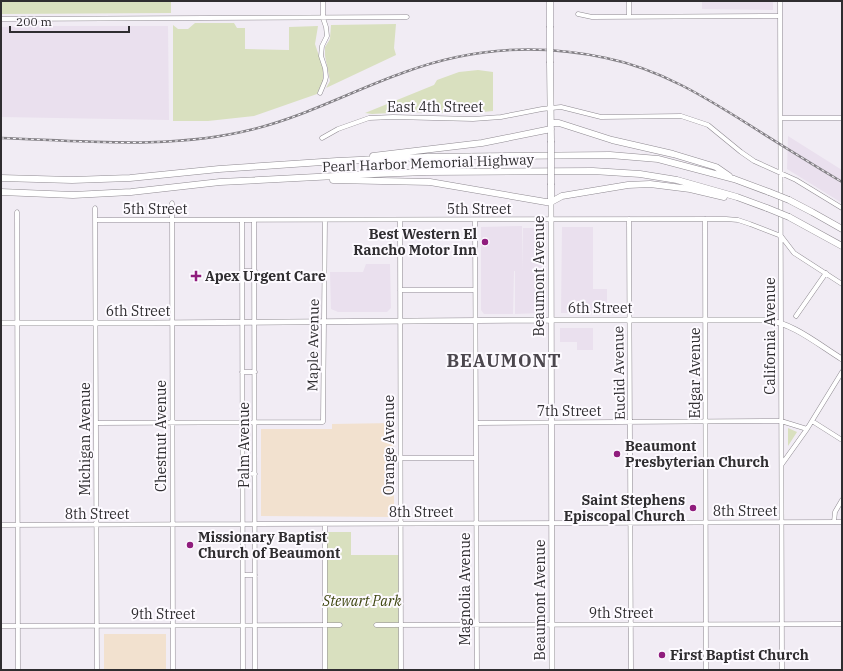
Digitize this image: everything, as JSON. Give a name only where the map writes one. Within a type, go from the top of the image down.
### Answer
[{"type":"highway","name":"Beaumont Avenue","points":[[550,1],[551,202]]},
{"type":"highway","points":[[337,161],[482,143],[559,123],[612,140],[674,154],[716,167],[734,179]]},
{"type":"highway","name":"Pearl Harbor Memorial Highway","points":[[1,178],[72,180],[123,178],[219,169],[425,157],[610,155],[658,159],[734,179],[788,200],[842,229]]},
{"type":"highway","name":"Pearl Harbor Memorial Highway","points":[[1,192],[73,195],[131,192],[220,182],[426,172],[593,171],[640,174],[677,180],[760,205],[789,217],[842,246]]},
{"type":"highway","points":[[319,178],[342,181],[430,182],[551,202],[562,196],[628,185],[650,184],[690,189],[760,205]]},
{"type":"main road","name":"Beaumont Avenue","points":[[551,202],[552,670]]},
{"type":"main road","name":"6th Street","points":[[1,323],[765,320],[781,323],[842,359]]},
{"type":"street","points":[[320,93],[326,77],[321,56],[322,46],[327,36],[323,18],[323,1]]},
{"type":"street","points":[[629,1],[629,17]]},
{"type":"street","name":"California Avenue","points":[[780,1],[782,173],[782,670]]},
{"type":"street","points":[[578,14],[592,17],[780,16]]},
{"type":"street","points":[[1,19],[406,18]]},
{"type":"street","name":"East 4th Street","points":[[322,138],[338,129],[369,118],[393,117],[473,119],[501,117],[561,107],[601,118],[681,116],[708,125],[754,161],[796,180],[842,208]]},
{"type":"street","points":[[781,118],[842,118]]},
{"type":"street","name":"Chestnut Avenue","points":[[172,203],[173,670]]},
{"type":"street","name":"Michigan Avenue","points":[[95,208],[96,670]]},
{"type":"street","points":[[17,212],[18,670]]},
{"type":"street","name":"Euclid Avenue","points":[[629,219],[631,670]]},
{"type":"street","name":"5th Street","points":[[95,220],[705,219],[738,220],[781,236]]},
{"type":"street","name":"Edgar Avenue","points":[[705,219],[706,670]]},
{"type":"street","name":"Palm Avenue","points":[[242,220],[243,670]]},
{"type":"street","name":"Palm Avenue","points":[[254,220],[255,670]]},
{"type":"street","name":"Maple Avenue","points":[[255,422],[323,422],[325,220]]},
{"type":"street","name":"Orange Avenue","points":[[400,220],[401,670]]},
{"type":"street","name":"Magnolia Avenue","points":[[475,220],[476,670]]},
{"type":"street","points":[[781,236],[794,253],[842,284]]},
{"type":"street","points":[[242,271],[255,271]]},
{"type":"street","points":[[796,316],[826,273]]},
{"type":"street","points":[[400,290],[475,290]]},
{"type":"street","points":[[242,372],[255,372]]},
{"type":"street","points":[[782,464],[807,429],[842,372]]},
{"type":"street","name":"7th Street","points":[[476,423],[781,421],[807,429]]},
{"type":"street","points":[[812,421],[842,440]]},
{"type":"street","points":[[96,423],[255,422]]},
{"type":"street","points":[[401,458],[476,458]]},
{"type":"street","points":[[243,473],[255,474]]},
{"type":"street","points":[[834,522],[835,512],[842,500]]},
{"type":"street","name":"8th Street","points":[[1,525],[842,522]]},
{"type":"street","points":[[325,524],[325,670]]},
{"type":"street","points":[[243,574],[255,574]]},
{"type":"street","name":"9th Street","points":[[376,625],[842,624]]},
{"type":"street","name":"9th Street","points":[[1,626],[340,625]]},
{"type":"shaded area","points":[[702,1],[773,1],[773,10],[702,9]]},
{"type":"shaded area","points":[[168,26],[169,120],[1,117],[1,27]]},
{"type":"shaded area","points":[[788,136],[842,170],[842,203],[787,169]]},
{"type":"shaded area","points":[[522,226],[523,271],[523,228],[543,228],[544,310],[542,313],[515,314],[514,271],[513,314],[484,314],[481,310],[481,227]]},
{"type":"shaded area","points":[[562,227],[593,227],[593,289],[607,289],[607,313],[561,313]]},
{"type":"shaded area","points":[[366,264],[390,264],[391,308],[387,312],[338,312],[331,309],[330,272],[363,272]]},
{"type":"shaded area","points":[[560,328],[593,328],[593,350],[577,350],[577,342],[560,342]]},
{"type":"shaded area","points":[[394,423],[393,517],[261,516],[261,429],[332,429],[332,424]]},
{"type":"shaded area","points":[[104,634],[166,634],[166,670],[104,670]]},
{"type":"green space","points":[[1,1],[171,1],[171,13],[1,14]]},
{"type":"green space","points":[[195,23],[234,23],[237,28],[245,28],[245,49],[289,50],[289,27],[318,26],[315,44],[323,68],[323,81],[317,94],[254,116],[208,121],[173,121],[173,25],[178,29],[188,29]]},
{"type":"green space","points":[[396,24],[394,48],[396,55],[326,88],[330,81],[325,56],[325,47],[330,39],[331,25]]},
{"type":"green space","points":[[478,70],[493,72],[493,111],[365,113],[434,85],[437,80],[459,72]]},
{"type":"green space","points":[[788,428],[797,432],[788,446]]},
{"type":"green space","name":"Stewart Park","points":[[326,532],[351,532],[351,555],[399,555],[399,670],[324,670]]},
{"type":"railway","points":[[1,138],[96,142],[160,142],[223,136],[273,124],[386,79],[430,64],[479,53],[504,50],[555,50],[581,53],[626,63],[645,69],[682,85],[842,182]]},
{"type":"place","name":"Best Western El Rancho Motor Inn","points":[[485,242]]},
{"type":"place","name":"Apex Urgent Care","points":[[196,276]]},
{"type":"place","name":"Beaumont Presbyterian Church","points":[[617,454]]},
{"type":"place","name":"Saint Stephens Episcopal Church","points":[[693,508]]},
{"type":"place","name":"Missionary Baptist Church of Beaumont","points":[[190,545]]},
{"type":"place","name":"First Baptist Church","points":[[662,655]]},
{"type":"district","name":"BEAUMONT","points":[[504,361]]}]
